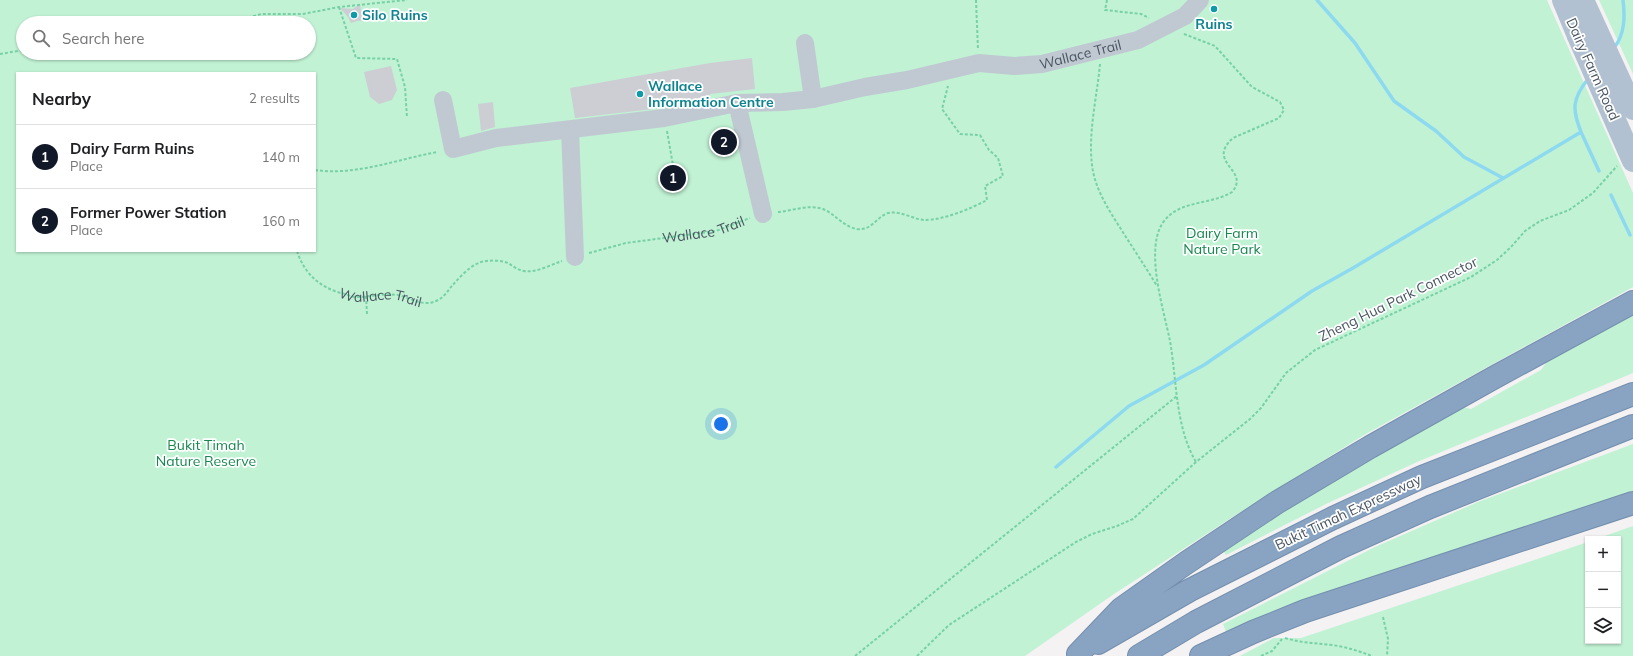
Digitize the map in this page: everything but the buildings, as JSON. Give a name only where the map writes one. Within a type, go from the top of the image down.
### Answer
[{"type":"highway","points":[[1077,655],[1121,609],[1186,563],[1276,503],[1391,435],[1633,302]]},
{"type":"highway","name":"Bukit Timah Expressway","points":[[1077,655],[1190,590],[1333,518],[1422,477],[1633,394]]},
{"type":"highway","name":"Bukit Timah Expressway","points":[[1138,656],[1196,622],[1341,547],[1430,507],[1633,426]]},
{"type":"highway","points":[[1201,656],[1253,632],[1305,611],[1633,503]]},
{"type":"main road","name":"Dairy Farm Road","points":[[1563,0],[1586,31],[1633,109]]},
{"type":"main road","name":"Dairy Farm Road","points":[[1584,0],[1586,31],[1626,162]]},
{"type":"lane","name":"Wallace Trail","points":[[453,149],[496,138],[664,118],[737,103],[783,102],[813,99],[865,87],[907,80],[948,69],[979,63],[1014,66],[1042,64],[1138,40],[1185,16],[1200,0]]},
{"type":"lane","points":[[805,42],[813,99]]},
{"type":"lane","points":[[443,100],[453,149]]},
{"type":"lane","points":[[737,103],[763,214]]},
{"type":"lane","points":[[570,130],[575,257]]},
{"type":"path","points":[[254,16],[261,14],[303,14],[339,7],[407,0]]},
{"type":"path","points":[[976,0],[979,63]]},
{"type":"path","points":[[1107,0],[1105,10],[1141,14],[1215,46],[1252,87],[1280,102],[1284,110],[1284,113],[1279,118],[1233,138],[1228,142],[1224,154],[1224,161],[1235,174],[1237,179],[1235,188],[1232,192],[1202,203],[1186,205],[1172,213],[1162,225],[1157,238],[1156,252],[1158,287],[1170,341],[1177,396],[1189,450],[1196,462]]},
{"type":"path","points":[[339,7],[356,58],[397,59],[405,87],[407,118]]},
{"type":"path","points":[[1102,49],[1095,94],[1092,165],[1097,188],[1158,287]]},
{"type":"path","points":[[0,54],[16,51]]},
{"type":"path","name":"Wallace Trail","points":[[297,252],[300,260],[308,273],[320,284],[334,291],[353,297],[386,294],[400,295],[420,303],[429,303],[438,300],[445,295],[469,269],[481,262],[494,260],[507,263],[524,271],[534,271],[575,257],[626,243],[716,231],[763,214],[814,207],[824,210],[851,228],[859,229],[874,225],[883,215],[889,213],[895,212],[924,220],[965,211],[987,200],[985,186],[1003,176],[998,158],[989,150],[980,135],[960,134],[942,109],[948,89],[948,69]]},
{"type":"path","points":[[664,118],[674,171]]},
{"type":"path","points":[[316,170],[346,171],[361,169],[416,155],[453,149]]},
{"type":"path","name":"Zheng Hua Park Connector","points":[[917,656],[949,625],[1076,542],[1092,534],[1117,526],[1132,519],[1196,462],[1250,419],[1261,408],[1286,373],[1310,354],[1472,277],[1512,247],[1525,231],[1540,221],[1569,210],[1593,193],[1626,162]]},
{"type":"path","points":[[366,296],[367,314]]},
{"type":"path","points":[[855,656],[1177,396]]},
{"type":"path","points":[[1383,618],[1388,639],[1387,656]]},
{"type":"path","points":[[1261,656],[1272,651],[1284,637],[1300,642],[1332,645],[1358,650],[1372,656]]},
{"type":"green space","points":[[0,0],[1547,0],[1633,193],[1633,287],[1364,435],[1231,518],[1114,594],[1025,656],[0,656]]},
{"type":"green space","points":[[1599,0],[1633,0],[1633,74]]},
{"type":"green space","points":[[1633,312],[1633,373],[1417,462],[1326,504],[1226,555],[1222,549],[1304,496],[1459,406],[1471,409],[1541,370],[1550,357]]},
{"type":"green space","points":[[1633,444],[1633,492],[1250,622],[1226,632],[1223,624],[1375,547],[1478,502]]},
{"type":"green space","points":[[1633,526],[1633,656],[1240,656],[1274,638],[1301,638],[1585,543],[1585,644],[1621,644],[1621,536],[1605,536]]},
{"type":"waterway","points":[[1317,0],[1355,43],[1394,101],[1436,131],[1464,157],[1503,178]]},
{"type":"waterway","points":[[1614,48],[1618,43],[1622,31],[1624,13],[1623,0]]},
{"type":"waterway","points":[[1056,467],[1129,406],[1204,365],[1312,291],[1581,132],[1576,117],[1575,104],[1579,92],[1588,79]]},
{"type":"waterway","points":[[1581,132],[1599,171]]},
{"type":"waterway","points":[[1611,195],[1630,235]]},
{"type":"place","name":"Ruins","points":[[1214,9]]},
{"type":"place","name":"Silo Ruins","points":[[354,15]]},
{"type":"place","name":"Wallace Information Centre","points":[[640,94]]},
{"type":"place","name":"Former Power Station","points":[[724,142]]},
{"type":"place","name":"Dairy Farm Ruins","points":[[673,178]]},
{"type":"park label","name":"Dairy Farm Nature Park","points":[[1222,242]]},
{"type":"park label","name":"Bukit Timah Nature Reserve","points":[[206,454]]}]
